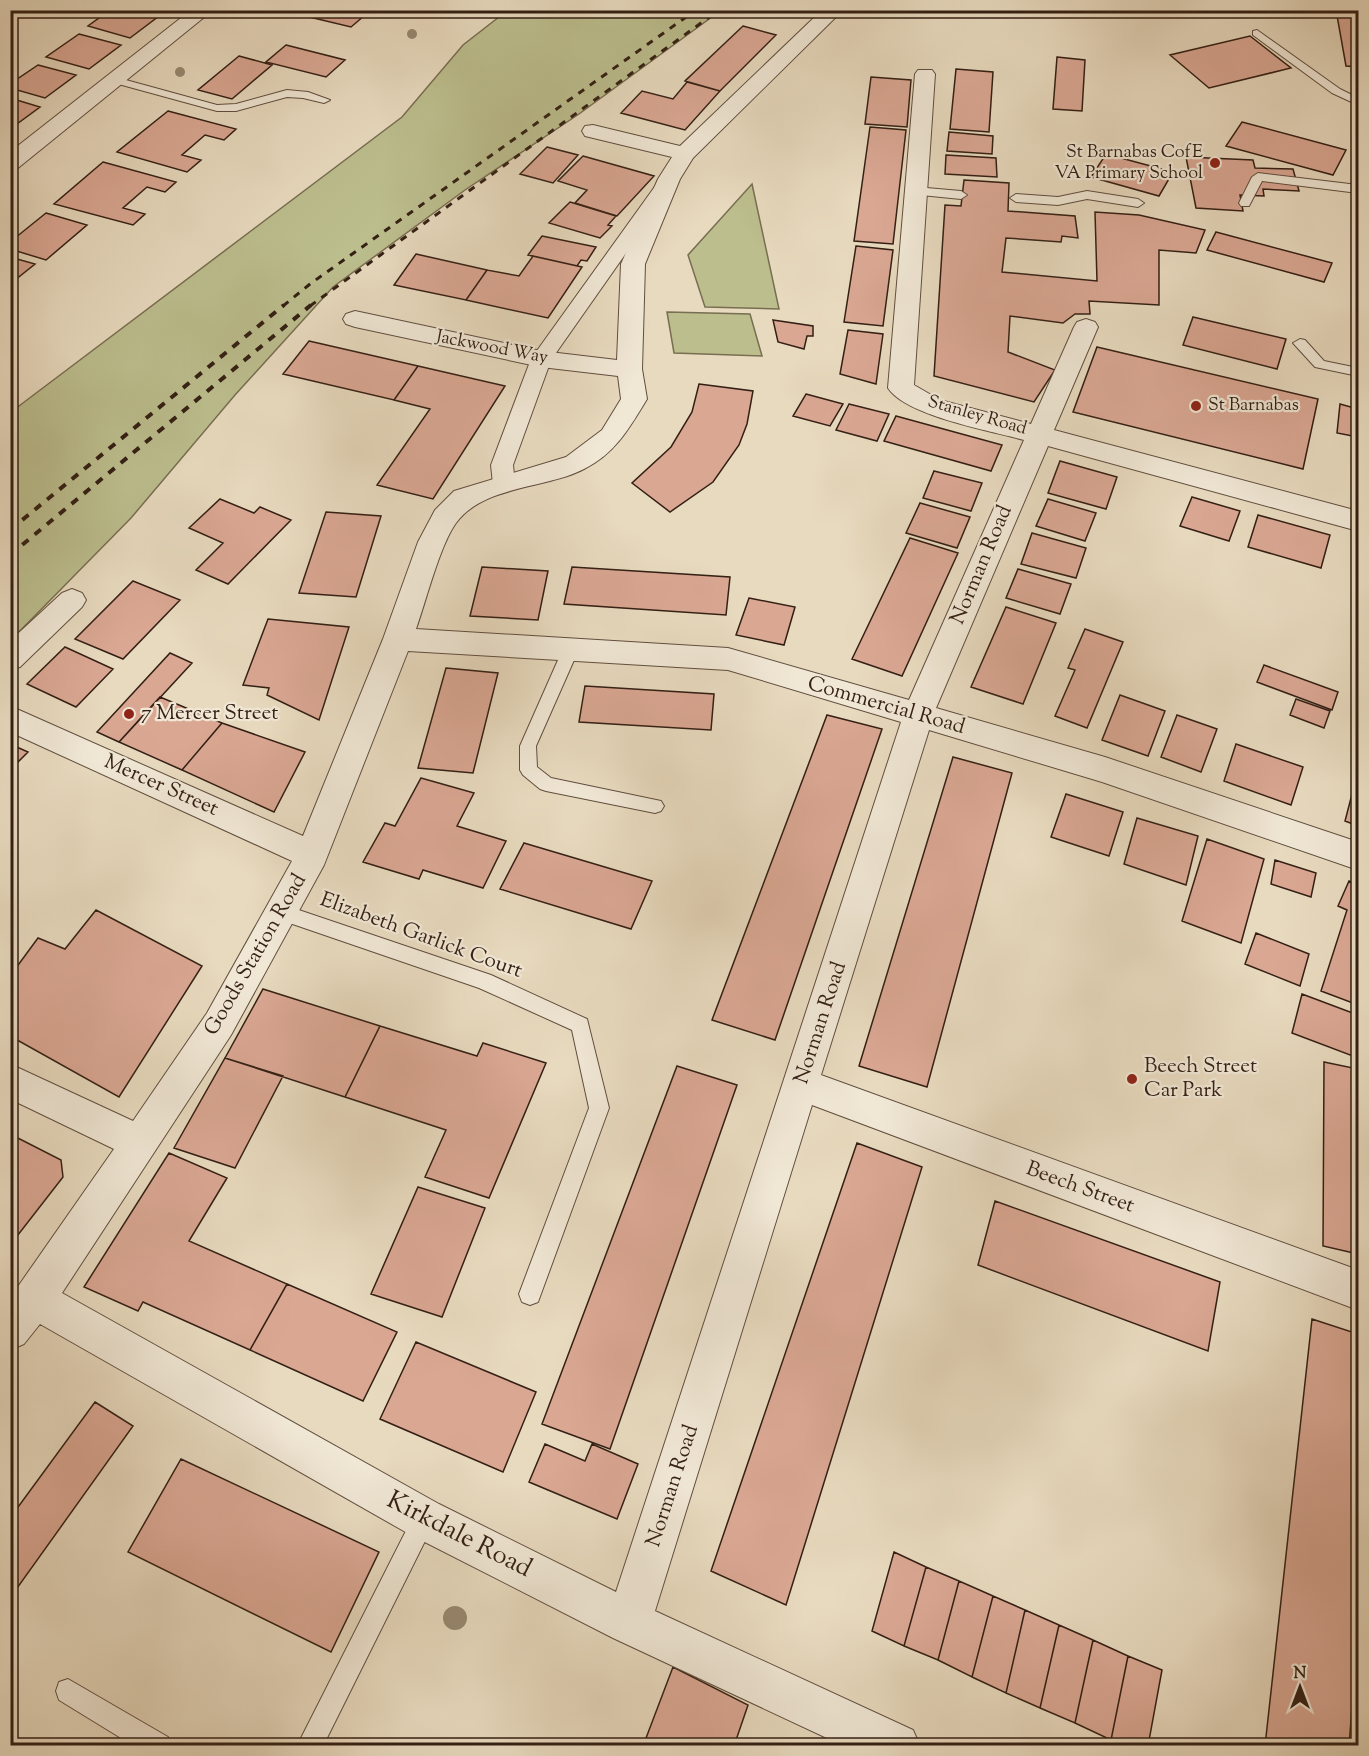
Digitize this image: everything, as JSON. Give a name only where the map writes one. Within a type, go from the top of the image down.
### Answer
[{"type":"street","points":[[10,164],[204,10]]},
{"type":"street","points":[[669,179],[633,264],[629,369],[634,399],[611,436],[575,463],[504,483],[502,465],[541,359],[685,154],[834,10]]},
{"type":"street","name":"Stanley Road","points":[[925,74],[901,388],[931,406],[1359,521]]},
{"type":"street","points":[[593,131],[685,154]]},
{"type":"street","name":"Jackwood Way","points":[[355,320],[541,359],[629,369]]},
{"type":"street","name":"Norman Road","points":[[629,1622],[918,715],[1086,327]]},
{"type":"street","name":"Goods Station Road","points":[[23,1315],[219,1024],[312,855],[398,639],[432,542],[446,517],[464,498],[504,483]]},
{"type":"street","points":[[10,659],[72,600]]},
{"type":"street","name":"Commercial Road","points":[[398,639],[728,659],[1105,770],[1359,856]]},
{"type":"street","name":"Mercer Street","points":[[10,718],[312,855]]},
{"type":"street","points":[[10,1081],[139,1142]]},
{"type":"street","name":"Beech Street","points":[[801,1084],[1359,1290]]},
{"type":"street","name":"Kirkdale Road","points":[[23,1315],[629,1622],[897,1746]]},
{"type":"lane","points":[[1257,33],[1336,91],[1359,102]]},
{"type":"lane","points":[[116,80],[217,108],[233,109],[286,94],[308,95],[324,100]]},
{"type":"lane","points":[[1245,203],[1257,177],[1359,189]]},
{"type":"lane","points":[[915,191],[961,195]]},
{"type":"lane","points":[[1016,198],[1058,201],[1087,195],[1138,203]]},
{"type":"lane","points":[[1300,343],[1320,364],[1359,372]]},
{"type":"lane","points":[[570,651],[528,746],[529,770],[546,784],[654,806]]},
{"type":"lane","name":"Elizabeth Garlick Court","points":[[280,912],[484,981],[580,1024],[599,1108],[530,1294]]},
{"type":"lane","points":[[309,1746],[424,1520]]},
{"type":"lane","points":[[68,1691],[159,1746]]},
{"type":"green space","points":[[508,10],[720,11],[579,114],[465,190],[333,287],[235,395],[131,518],[11,640],[11,412],[402,117],[463,45]]},
{"type":"green space","points":[[752,184],[779,309],[705,307],[688,255]]},
{"type":"green space","points":[[667,312],[750,314],[762,356],[674,353]]},
{"type":"building","points":[[110,10],[138,10],[159,16],[130,38],[88,26]]},
{"type":"building","points":[[301,10],[371,10],[351,27],[297,14]]},
{"type":"building","points":[[1336,10],[1358,10],[1358,67],[1346,66]]},
{"type":"building","points":[[743,26],[776,35],[720,91],[685,81]]},
{"type":"building","points":[[79,34],[121,45],[89,69],[46,57]]},
{"type":"building","points":[[1250,36],[1291,68],[1209,88],[1170,55]]},
{"type":"building","points":[[286,45],[345,60],[326,77],[266,62]]},
{"type":"building","points":[[239,56],[272,65],[232,99],[198,90]]},
{"type":"building","points":[[1057,57],[1085,60],[1082,111],[1053,109]]},
{"type":"building","points":[[38,65],[76,75],[45,98],[10,88],[10,84]]},
{"type":"building","points":[[956,69],[993,72],[989,132],[950,129]]},
{"type":"building","points":[[871,77],[911,80],[907,127],[865,124]]},
{"type":"building","points":[[687,82],[720,91],[685,130],[621,113],[642,91],[673,99]]},
{"type":"building","points":[[10,98],[40,107],[10,129]]},
{"type":"building","points":[[168,111],[236,129],[224,140],[205,135],[182,155],[201,160],[187,172],[117,152]]},
{"type":"building","points":[[1242,122],[1346,150],[1333,175],[1226,146]]},
{"type":"building","points":[[870,127],[906,130],[893,244],[854,241]]},
{"type":"building","points":[[949,132],[993,136],[992,154],[947,151]]},
{"type":"building","points":[[547,147],[578,155],[553,183],[520,174]]},
{"type":"building","points":[[1106,154],[1173,172],[1159,196],[1091,177]]},
{"type":"building","points":[[946,155],[996,158],[997,177],[945,174]]},
{"type":"building","points":[[583,156],[654,176],[617,216],[575,203],[587,190],[558,181]]},
{"type":"building","points":[[1186,157],[1253,160],[1255,168],[1293,169],[1299,191],[1263,189],[1264,196],[1240,195],[1243,211],[1196,208]]},
{"type":"building","points":[[103,162],[176,182],[165,192],[147,187],[123,208],[145,214],[133,225],[54,204]]},
{"type":"building","points":[[964,180],[1009,183],[1008,211],[1075,216],[1078,238],[1062,236],[1061,242],[1006,238],[1002,272],[1097,281],[1095,212],[1139,215],[1205,230],[1196,253],[1159,250],[1159,305],[1089,301],[1090,314],[1075,314],[1063,323],[1010,316],[1008,352],[1055,370],[1034,402],[934,376],[945,205],[961,206]]},
{"type":"building","points":[[570,202],[616,216],[608,225],[612,226],[600,238],[549,223]]},
{"type":"building","points":[[46,213],[87,225],[46,260],[10,249],[10,242]]},
{"type":"building","points":[[1216,232],[1332,263],[1324,282],[1207,250]]},
{"type":"building","points":[[542,236],[596,247],[587,261],[581,260],[577,266],[528,255]]},
{"type":"building","points":[[856,246],[893,250],[883,326],[844,322]]},
{"type":"building","points":[[416,254],[487,270],[466,300],[394,285]]},
{"type":"building","points":[[533,256],[582,267],[548,318],[466,300],[487,270],[519,276]]},
{"type":"building","points":[[10,257],[35,264],[10,284]]},
{"type":"building","points":[[1193,317],[1286,339],[1277,369],[1183,345]]},
{"type":"building","points":[[773,320],[813,326],[813,336],[807,336],[804,349],[778,342]]},
{"type":"building","points":[[848,330],[883,334],[876,384],[840,374]]},
{"type":"building","points":[[309,341],[418,366],[394,400],[283,374]]},
{"type":"building","name":"St Barnabas","points":[[1097,347],[1318,399],[1303,469],[1073,412]]},
{"type":"building","points":[[418,366],[505,386],[433,499],[377,485],[430,409],[394,400]]},
{"type":"building","points":[[699,384],[753,391],[747,424],[739,445],[713,482],[670,512],[632,483],[671,447],[692,412]]},
{"type":"building","points":[[806,394],[843,404],[830,426],[793,416]]},
{"type":"building","points":[[849,404],[889,414],[877,441],[836,430]]},
{"type":"building","points":[[1340,404],[1358,409],[1358,437],[1337,433]]},
{"type":"building","points":[[896,416],[1002,445],[991,471],[884,441]]},
{"type":"building","points":[[1060,461],[1117,477],[1106,509],[1048,493]]},
{"type":"building","points":[[934,471],[982,483],[971,511],[923,498]]},
{"type":"building","points":[[1192,497],[1240,511],[1229,541],[1180,526]]},
{"type":"building","points":[[220,499],[254,513],[260,507],[291,520],[228,584],[196,570],[223,543],[189,528]]},
{"type":"building","points":[[1048,499],[1096,513],[1085,541],[1036,526]]},
{"type":"building","points":[[920,503],[970,517],[957,548],[906,533]]},
{"type":"building","points":[[326,512],[381,516],[356,597],[299,593]]},
{"type":"building","points":[[1258,515],[1330,535],[1321,568],[1248,547]]},
{"type":"building","points":[[1032,533],[1086,548],[1076,578],[1021,564]]},
{"type":"building","points":[[910,538],[958,553],[902,676],[852,659]]},
{"type":"building","points":[[482,567],[548,571],[538,620],[470,616]]},
{"type":"building","points":[[572,567],[730,577],[726,615],[564,604]]},
{"type":"building","points":[[1018,569],[1071,584],[1060,614],[1006,598]]},
{"type":"building","points":[[133,581],[180,600],[123,659],[75,639]]},
{"type":"building","points":[[749,598],[795,607],[784,645],[736,635]]},
{"type":"building","points":[[1006,607],[1056,623],[1023,704],[971,687]]},
{"type":"building","points":[[268,619],[349,627],[319,720],[267,695],[269,688],[243,685]]},
{"type":"building","points":[[1085,629],[1123,642],[1087,728],[1055,716],[1075,670],[1068,668]]},
{"type":"building","points":[[65,647],[113,669],[76,707],[27,684]]},
{"type":"building","name":"7 Mercer Street","points":[[170,653],[192,663],[119,742],[97,732]]},
{"type":"building","points":[[1264,665],[1338,692],[1332,710],[1257,682]]},
{"type":"building","points":[[446,668],[498,673],[473,773],[418,768]]},
{"type":"building","points":[[585,686],[714,694],[711,730],[579,722]]},
{"type":"building","points":[[1120,695],[1165,711],[1148,756],[1102,740]]},
{"type":"building","points":[[160,697],[222,723],[182,770],[119,742]]},
{"type":"building","points":[[1296,699],[1330,711],[1324,728],[1290,715]]},
{"type":"building","points":[[827,715],[882,729],[775,1040],[712,1020]]},
{"type":"building","points":[[1177,715],[1217,729],[1201,772],[1161,757]]},
{"type":"building","points":[[222,723],[305,752],[274,812],[182,770]]},
{"type":"building","points":[[10,744],[28,752],[10,770]]},
{"type":"building","points":[[1236,744],[1303,767],[1291,805],[1224,781]]},
{"type":"building","points":[[953,757],[1012,773],[927,1087],[859,1066]]},
{"type":"building","points":[[1358,771],[1358,826],[1345,821]]},
{"type":"building","points":[[421,778],[474,793],[457,826],[506,841],[483,888],[423,870],[419,879],[363,862],[385,823],[395,826]]},
{"type":"building","points":[[1066,794],[1123,812],[1109,856],[1051,837]]},
{"type":"building","points":[[1137,818],[1198,836],[1186,885],[1124,864]]},
{"type":"building","points":[[1207,839],[1264,859],[1241,943],[1182,921]]},
{"type":"building","points":[[524,843],[652,881],[631,929],[500,889]]},
{"type":"building","points":[[1275,860],[1316,873],[1311,897],[1271,884]]},
{"type":"building","points":[[1349,881],[1358,885],[1358,1005],[1321,991],[1347,910],[1338,906]]},
{"type":"building","points":[[96,910],[202,966],[119,1097],[10,1036],[10,976],[38,938],[65,949]]},
{"type":"building","points":[[1256,933],[1309,954],[1300,986],[1245,964]]},
{"type":"building","points":[[263,989],[380,1026],[345,1097],[225,1058]]},
{"type":"building","points":[[1302,994],[1358,1015],[1358,1058],[1292,1033]]},
{"type":"building","points":[[380,1026],[477,1056],[483,1043],[546,1063],[489,1198],[425,1177],[446,1130],[345,1097]]},
{"type":"building","points":[[225,1058],[283,1076],[235,1168],[174,1148]]},
{"type":"building","points":[[1324,1062],[1358,1069],[1358,1254],[1323,1246]]},
{"type":"building","points":[[677,1066],[737,1085],[610,1449],[542,1424]]},
{"type":"building","points":[[10,1134],[61,1160],[63,1177],[14,1240],[10,1238]]},
{"type":"building","points":[[857,1143],[922,1167],[786,1605],[711,1571]]},
{"type":"building","points":[[169,1153],[227,1178],[189,1241],[287,1284],[250,1350],[143,1302],[138,1311],[84,1287]]},
{"type":"building","points":[[418,1187],[485,1208],[442,1317],[371,1294]]},
{"type":"building","points":[[995,1201],[1220,1282],[1208,1351],[978,1265]]},
{"type":"building","points":[[287,1284],[397,1332],[363,1401],[250,1350]]},
{"type":"building","points":[[1312,1319],[1358,1334],[1358,1629],[1349,1746],[1265,1746]]},
{"type":"building","points":[[416,1342],[536,1392],[503,1472],[380,1419]]},
{"type":"building","points":[[95,1402],[133,1426],[10,1598],[10,1518]]},
{"type":"building","points":[[545,1444],[585,1461],[592,1444],[638,1464],[617,1519],[529,1482]]},
{"type":"building","points":[[181,1459],[379,1552],[331,1652],[128,1552]]},
{"type":"building","points":[[894,1552],[926,1567],[904,1646],[872,1631]]},
{"type":"building","points":[[926,1567],[959,1581],[938,1660],[904,1646]]},
{"type":"building","points":[[959,1581],[993,1596],[972,1677],[938,1660]]},
{"type":"building","points":[[993,1596],[1025,1610],[1006,1693],[972,1677]]},
{"type":"building","points":[[1025,1610],[1059,1625],[1040,1708],[1006,1693]]},
{"type":"building","points":[[1059,1625],[1093,1640],[1075,1723],[1040,1708]]},
{"type":"building","points":[[1093,1640],[1128,1656],[1111,1740],[1075,1723]]},
{"type":"building","points":[[1128,1656],[1162,1670],[1148,1746],[1124,1746],[1111,1740]]},
{"type":"building","points":[[673,1667],[748,1705],[734,1746],[643,1746]]},
{"type":"railway","points":[[283,306],[310,284],[696,10]]},
{"type":"railway","points":[[310,306],[719,10]]},
{"type":"railway","points":[[10,530],[284,305]]},
{"type":"railway","points":[[10,555],[311,305]]},
{"type":"place","name":"St Barnabas CofE VA Primary School","points":[[1215,163]]},
{"type":"place","name":"St Barnabas","points":[[1196,406]]},
{"type":"place","name":"7 Mercer Street","points":[[129,714]]},
{"type":"place","name":"Beech Street Car Park","points":[[1132,1079]]}]
